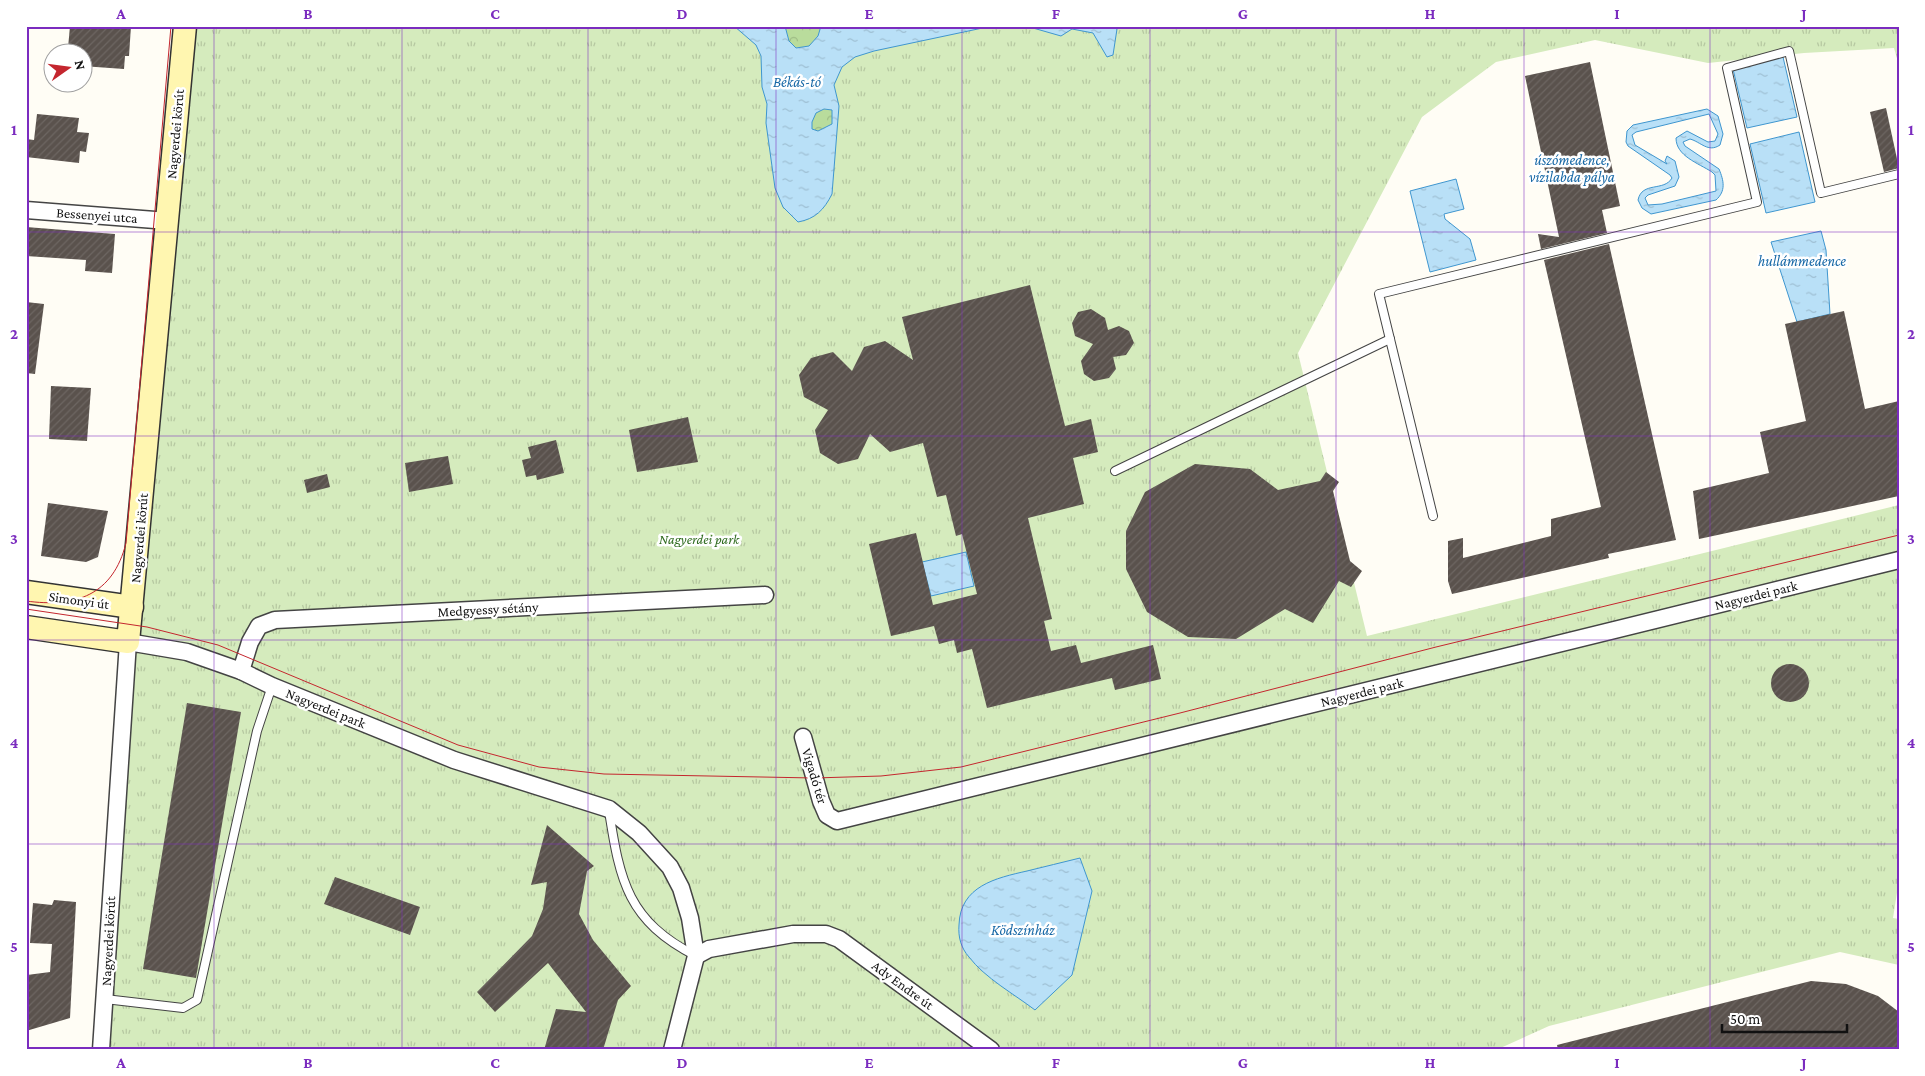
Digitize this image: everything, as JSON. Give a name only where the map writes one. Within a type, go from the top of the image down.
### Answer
[{"type":"street","name":"Nagyerdei körút","points":[[101,1050],[128,642],[185,26]]},
{"type":"street","name":"Bessenyei utca","points":[[26,210],[168,221]]},
{"type":"street","name":"Nagyerdei park","points":[[827,815],[837,821],[978,788],[1039,770],[1899,560]]},
{"type":"street","name":"Simonyi út","points":[[26,592],[132,607]]},
{"type":"street","name":"Medgyessy sétány","points":[[241,671],[250,642],[259,626],[275,620],[765,595]]},
{"type":"street","points":[[26,626],[128,642]]},
{"type":"street","name":"Nagyerdei park","points":[[128,642],[186,652],[241,671],[272,686],[454,760],[609,809],[639,832],[670,867],[681,888],[690,918],[696,956]]},
{"type":"street","name":"Vigadó tér","points":[[803,738],[821,801],[827,815]]},
{"type":"street","name":"Ady Endre út","points":[[696,956],[709,949],[809,933],[839,939],[991,1050]]},
{"type":"street","points":[[672,1050],[696,956]]},
{"type":"lane","points":[[1433,516],[1379,294],[1757,202],[1726,68],[1788,51],[1821,193],[1899,174]]},
{"type":"lane","points":[[1115,471],[1390,339]]},
{"type":"lane","points":[[105,999],[183,1008],[197,1000],[259,721],[272,686]]},
{"type":"lane","points":[[609,809],[616,852],[624,883],[638,910],[656,930],[674,945],[696,956]]},
{"type":"green space","name":"Nagyerdei park","points":[[185,26],[1899,26],[1899,65],[1894,48],[1804,53],[1708,63],[1595,40],[1496,62],[1422,117],[1298,353],[1367,636],[1899,505],[1899,880],[1893,918],[1899,919],[1899,965],[1840,952],[1549,1026],[1496,1050],[101,1050]]},
{"type":"green space","points":[[785,26],[821,26],[818,36],[809,46],[796,48],[789,41]]},
{"type":"green space","points":[[824,109],[832,110],[832,124],[818,131],[812,129],[811,122],[816,112]]},
{"type":"water","name":"Békás-tó","points":[[734,26],[785,26],[789,41],[796,48],[809,46],[818,36],[821,26],[992,26],[874,51],[855,57],[842,67],[834,85],[839,106],[832,194],[826,205],[818,213],[809,219],[798,222],[783,207],[775,188],[766,123],[767,104],[762,87],[761,56],[756,45]],"holes":[[[824,109],[832,110],[832,124],[818,131],[812,129],[812,122],[816,113]]]},
{"type":"water","points":[[1026,26],[1111,26],[1117,29],[1113,55],[1107,57],[1093,33],[1072,29],[1061,36]]},
{"type":"water","points":[[1783,57],[1797,117],[1747,128],[1733,69]]},
{"type":"water","points":[[1707,109],[1718,116],[1723,134],[1720,145],[1712,148],[1690,139],[1683,142],[1685,146],[1719,169],[1723,189],[1719,197],[1716,200],[1651,214],[1642,208],[1638,200],[1640,194],[1648,188],[1664,185],[1672,178],[1628,146],[1626,142],[1627,131],[1633,125]],"holes":[[[1709,114],[1718,134],[1715,141],[1708,142],[1687,131],[1676,138],[1677,144],[1684,154],[1715,175],[1716,191],[1662,204],[1648,205],[1645,198],[1648,195],[1675,186],[1679,177],[1675,161],[1667,156],[1665,161],[1667,164],[1635,145],[1632,135],[1636,132]]]},
{"type":"water","points":[[1799,132],[1815,202],[1766,213],[1750,144]]},
{"type":"water","points":[[1456,179],[1464,209],[1444,214],[1445,219],[1470,239],[1476,260],[1430,272],[1410,191]]},
{"type":"water","name":"hullámmedence","points":[[1821,231],[1826,250],[1830,314],[1797,322],[1771,242]]},
{"type":"water","points":[[966,552],[974,586],[931,596],[922,562]]},
{"type":"water","name":"Ködszínház","points":[[1080,858],[1092,891],[1072,975],[1035,1010],[991,979],[966,954],[959,934],[961,912],[966,901],[973,893],[992,881]]},
{"type":"building","points":[[70,26],[131,26],[129,56],[125,56],[124,69],[92,67],[92,42],[69,42]]},
{"type":"building","points":[[1590,62],[1620,206],[1602,210],[1607,233],[1541,249],[1538,234],[1559,237],[1525,76]]},
{"type":"building","points":[[1886,108],[1899,168],[1884,172],[1870,112]]},
{"type":"building","points":[[37,114],[79,118],[77,132],[89,133],[86,152],[80,151],[79,163],[26,157],[26,139],[34,140]]},
{"type":"building","points":[[26,227],[115,234],[112,273],[85,271],[86,260],[26,256]]},
{"type":"building","points":[[1609,244],[1676,540],[1608,554],[1609,558],[1452,594],[1448,581],[1448,541],[1463,538],[1463,558],[1551,536],[1551,519],[1601,507],[1544,260]]},
{"type":"building","points":[[1030,285],[1065,426],[1091,419],[1098,452],[1073,458],[1084,504],[1028,518],[1052,619],[1044,621],[1051,651],[1076,645],[1081,663],[1153,645],[1161,679],[1115,690],[1112,678],[987,708],[972,649],[957,653],[954,640],[939,644],[934,626],[891,636],[869,544],[916,533],[933,605],[977,594],[962,534],[956,536],[946,495],[937,497],[923,443],[890,452],[870,434],[858,459],[838,464],[820,453],[815,430],[828,410],[804,397],[799,375],[811,358],[833,352],[852,371],[864,347],[885,341],[913,360],[902,317]]},
{"type":"building","points":[[26,302],[44,304],[35,374],[26,373]]},
{"type":"building","points":[[1091,309],[1105,318],[1108,330],[1119,326],[1129,331],[1134,343],[1126,355],[1113,357],[1116,369],[1109,378],[1094,381],[1084,374],[1081,361],[1093,344],[1075,336],[1072,323],[1078,312]]},
{"type":"building","points":[[1844,311],[1865,409],[1899,401],[1899,496],[1699,539],[1693,491],[1769,473],[1760,432],[1806,421],[1785,324]]},
{"type":"building","points":[[51,386],[91,388],[87,441],[49,439]]},
{"type":"building","points":[[688,417],[698,462],[637,472],[629,430]]},
{"type":"building","points":[[556,440],[564,473],[537,480],[536,475],[526,477],[522,460],[531,458],[528,447]]},
{"type":"building","points":[[448,456],[453,484],[409,492],[405,463]]},
{"type":"building","points":[[1195,464],[1250,469],[1278,490],[1320,481],[1326,472],[1339,482],[1333,491],[1350,561],[1362,571],[1351,587],[1339,581],[1313,623],[1285,609],[1236,639],[1188,637],[1147,612],[1126,569],[1126,531],[1145,492]]},
{"type":"building","points":[[327,474],[330,487],[307,493],[304,480]]},
{"type":"building","points":[[48,503],[108,511],[98,557],[86,562],[41,556]]},
{"type":"building","points":[[1790,664],[1804,669],[1809,683],[1804,697],[1790,702],[1776,697],[1771,683],[1776,669]]},
{"type":"building","points":[[187,703],[241,712],[196,978],[143,969]]},
{"type":"building","points":[[547,825],[594,866],[587,871],[579,914],[593,940],[631,986],[618,1000],[603,1050],[544,1050],[556,1009],[586,1012],[548,963],[495,1012],[477,992],[532,936],[543,909],[547,882],[531,885]]},
{"type":"building","points":[[335,877],[420,907],[410,935],[324,904]]},
{"type":"building","points":[[54,900],[76,902],[70,1018],[26,1031],[27,975],[50,972],[52,944],[30,943],[33,903],[52,905]]},
{"type":"building","points":[[1811,981],[1846,984],[1878,996],[1899,1012],[1899,1050],[1558,1050],[1557,1045]]},
{"type":"tram line","points":[[26,601],[61,602],[90,594],[102,586],[112,575],[120,561],[126,543],[171,26]]},
{"type":"tram line","points":[[26,609],[147,627],[218,645],[458,745],[539,767],[604,774],[814,778],[881,776],[961,767],[1436,647],[1899,535]]},
{"type":"water label","name":"úszómedence, vízilabda pálya","points":[[1572,168]]}]
